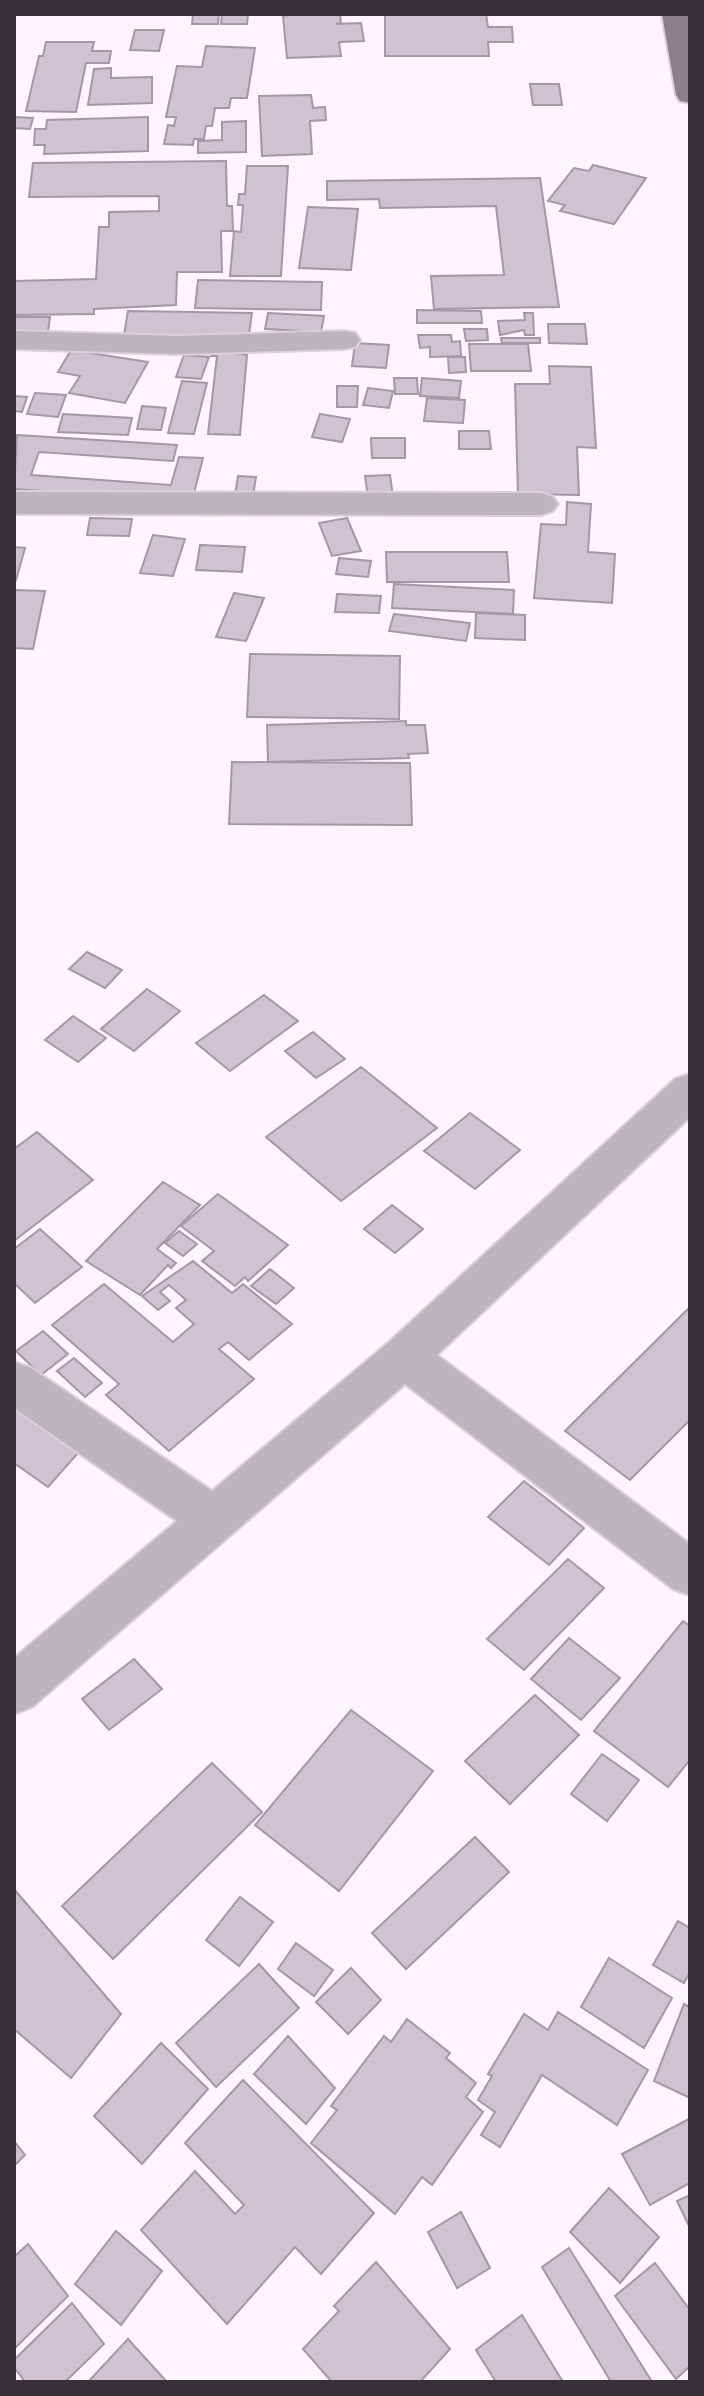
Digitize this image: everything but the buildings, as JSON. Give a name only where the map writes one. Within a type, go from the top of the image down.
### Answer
[{"type":"main road","points":[[675,14],[690,95]]},
{"type":"street","points":[[14,340],[177,345],[344,340]]},
{"type":"street","points":[[14,503],[541,504]]},
{"type":"street","points":[[14,1690],[404,1357],[690,1091]]},
{"type":"street","points":[[404,1357],[690,1573]]},
{"type":"street","points":[[14,1382],[214,1519]]}]
